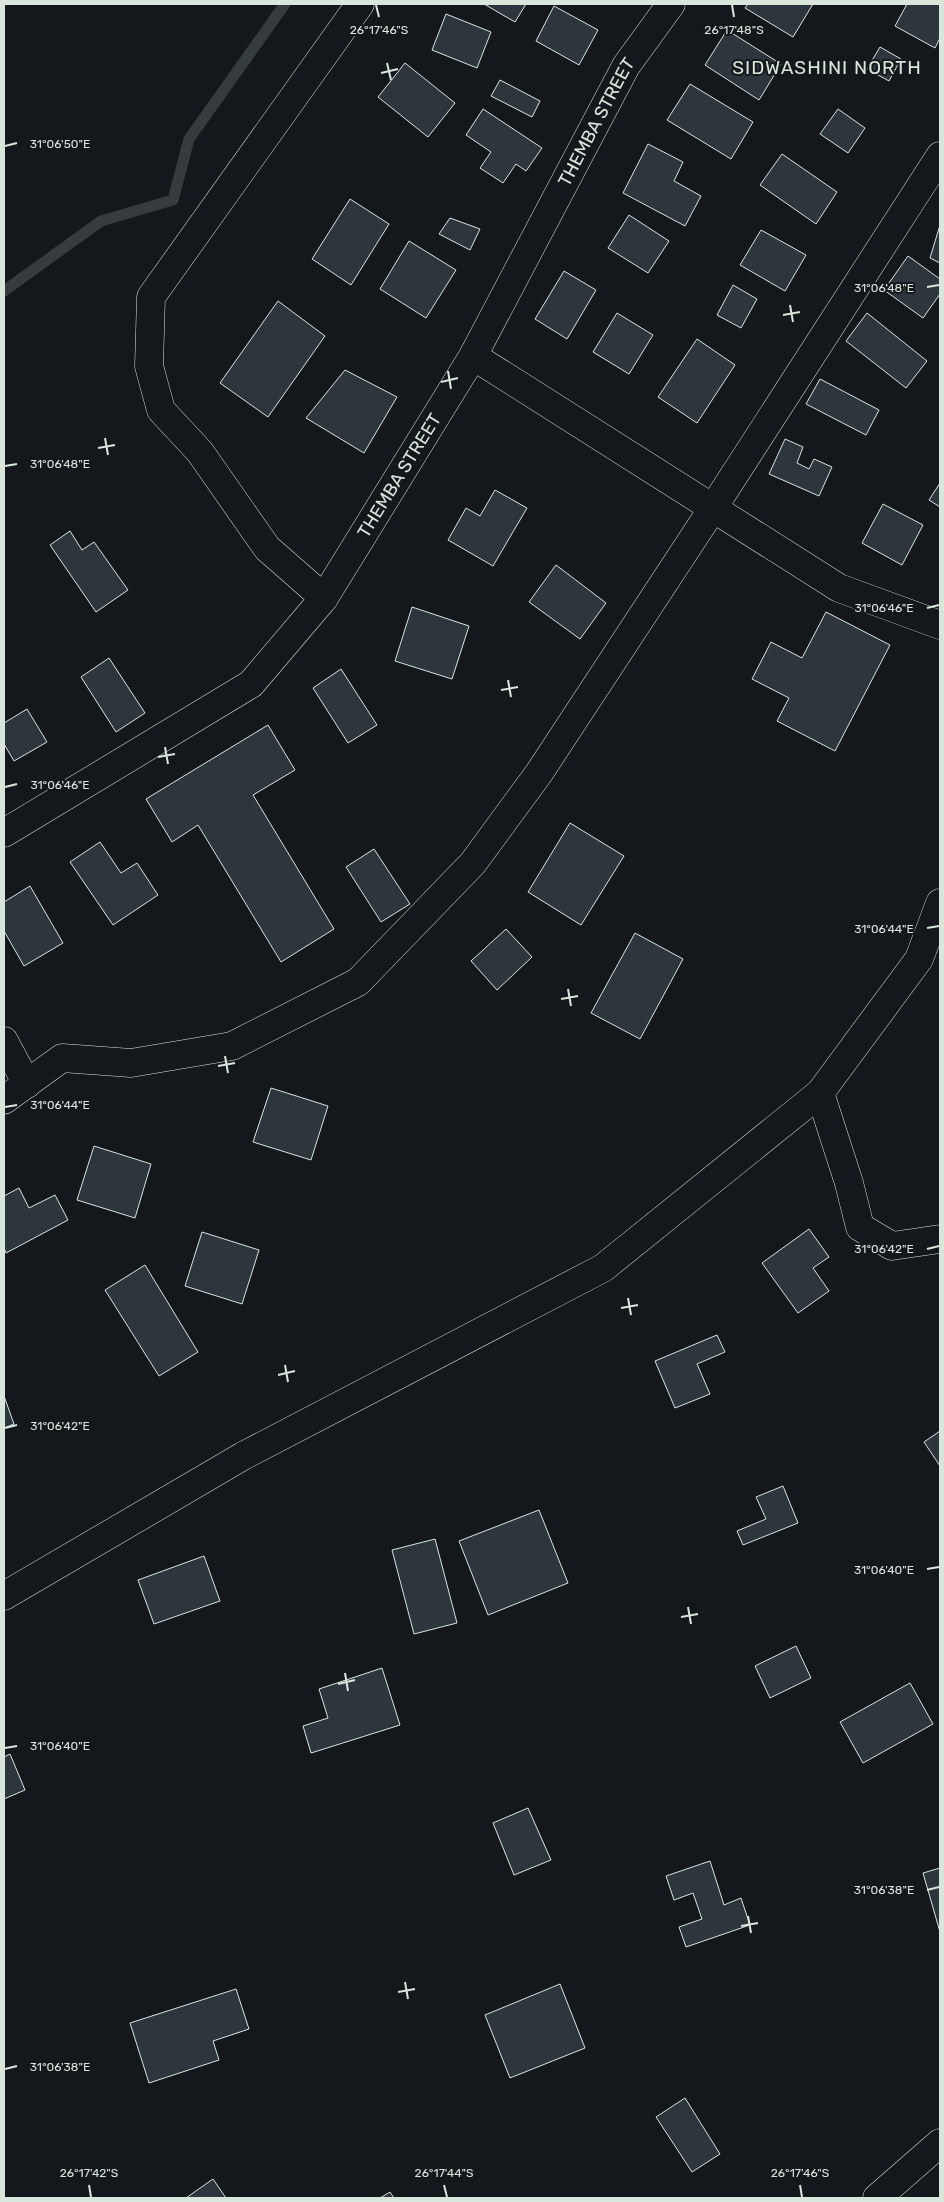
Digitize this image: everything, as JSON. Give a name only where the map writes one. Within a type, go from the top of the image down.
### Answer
[{"type":"street","points":[[324,598],[267,548],[200,452],[161,410],[150,366],[151,297],[360,4]]},
{"type":"street","name":"THEMBA STREET","points":[[4,833],[251,684],[324,598],[473,356],[626,66],[671,4]]},
{"type":"street","points":[[4,1100],[62,1058],[131,1063],[232,1046],[358,982],[473,863],[539,773],[940,156]]},
{"type":"street","points":[[473,356],[839,588],[940,625]]},
{"type":"street","points":[[4,1596],[244,1456],[603,1268],[820,1093],[919,959],[940,903]]},
{"type":"street","points":[[4,1041],[26,1084]]},
{"type":"street","points":[[820,1093],[849,1183],[860,1227],[892,1246],[940,1239]]},
{"type":"street","points":[[878,2198],[940,2143]]},
{"type":"building","points":[[484,4],[526,4],[515,22]]},
{"type":"building","points":[[748,4],[813,4],[793,37],[745,8]]},
{"type":"building","points":[[907,4],[940,4],[940,38],[935,48],[895,26]]},
{"type":"building","points":[[554,6],[598,30],[579,65],[536,41]]},
{"type":"building","points":[[446,14],[491,32],[477,68],[432,50]]},
{"type":"building","points":[[727,30],[781,64],[759,100],[705,65]]},
{"type":"building","points":[[880,47],[901,59],[889,81],[867,69]]},
{"type":"building","points":[[405,63],[455,103],[428,137],[378,97]]},
{"type":"building","points":[[500,80],[540,101],[532,117],[491,96]]},
{"type":"building","points":[[690,84],[753,122],[731,159],[667,120]]},
{"type":"building","points":[[483,109],[542,148],[526,171],[516,164],[503,183],[480,168],[491,152],[466,135]]},
{"type":"building","points":[[838,109],[865,128],[848,153],[820,134]]},
{"type":"building","points":[[648,144],[683,162],[674,181],[701,196],[685,226],[623,193]]},
{"type":"building","points":[[782,154],[837,192],[816,224],[760,185]]},
{"type":"building","points":[[350,199],[389,224],[351,285],[312,259]]},
{"type":"building","points":[[629,215],[669,241],[648,273],[608,248]]},
{"type":"building","points":[[450,218],[480,229],[470,250],[439,234]]},
{"type":"building","points":[[940,225],[940,263],[930,258]]},
{"type":"building","points":[[761,230],[806,255],[785,291],[740,265]]},
{"type":"building","points":[[409,241],[456,270],[426,318],[380,289]]},
{"type":"building","points":[[908,256],[940,279],[940,294],[923,318],[884,290]]},
{"type":"building","points":[[564,271],[596,290],[567,339],[535,319]]},
{"type":"building","points":[[733,285],[757,299],[741,328],[717,315]]},
{"type":"building","points":[[278,301],[325,336],[268,417],[220,383]]},
{"type":"building","points":[[617,313],[653,335],[629,374],[593,352]]},
{"type":"building","points":[[867,313],[927,361],[906,388],[846,341]]},
{"type":"building","points":[[697,339],[735,365],[697,423],[658,397]]},
{"type":"building","points":[[345,370],[397,397],[364,453],[306,418]]},
{"type":"building","points":[[820,379],[879,410],[866,435],[806,404]]},
{"type":"building","points":[[785,439],[803,447],[797,463],[809,469],[814,459],[832,467],[819,496],[769,474]]},
{"type":"building","points":[[940,483],[940,507],[929,500]]},
{"type":"building","points":[[495,490],[527,508],[493,566],[448,540],[466,508],[480,516]]},
{"type":"building","points":[[883,504],[923,525],[902,565],[862,543]]},
{"type":"building","points":[[70,531],[82,550],[94,542],[128,590],[96,612],[50,545]]},
{"type":"building","points":[[556,565],[606,603],[580,639],[529,602]]},
{"type":"building","points":[[412,607],[469,626],[452,679],[395,661]]},
{"type":"building","points":[[826,612],[890,645],[835,751],[777,721],[789,698],[752,679],[771,642],[802,658]]},
{"type":"building","points":[[109,658],[145,713],[116,732],[81,677]]},
{"type":"building","points":[[341,669],[377,725],[348,743],[313,688]]},
{"type":"building","points":[[27,709],[47,742],[14,761],[4,744],[4,723]]},
{"type":"building","points":[[268,725],[295,770],[253,795],[334,929],[281,962],[198,825],[172,842],[146,799]]},
{"type":"building","points":[[570,823],[624,856],[581,925],[528,892]]},
{"type":"building","points":[[100,842],[121,873],[137,863],[158,895],[113,925],[70,862]]},
{"type":"building","points":[[374,849],[410,904],[381,922],[346,867]]},
{"type":"building","points":[[30,886],[63,943],[24,966],[4,931],[4,902]]},
{"type":"building","points":[[506,929],[532,957],[497,990],[471,961]]},
{"type":"building","points":[[635,933],[683,959],[640,1039],[591,1013]]},
{"type":"building","points":[[271,1088],[328,1106],[311,1160],[253,1142]]},
{"type":"building","points":[[94,1146],[151,1164],[135,1218],[77,1200]]},
{"type":"building","points":[[19,1188],[29,1208],[55,1195],[68,1220],[6,1253],[4,1248],[4,1196]]},
{"type":"building","points":[[809,1229],[829,1257],[813,1268],[829,1291],[798,1313],[762,1263]]},
{"type":"building","points":[[202,1232],[259,1250],[242,1304],[185,1286]]},
{"type":"building","points":[[145,1265],[198,1352],[159,1376],[105,1290]]},
{"type":"building","points":[[717,1335],[725,1352],[697,1364],[710,1394],[675,1408],[655,1361]]},
{"type":"building","points":[[4,1396],[14,1424],[4,1428]]},
{"type":"building","points":[[940,1431],[940,1466],[924,1442]]},
{"type":"building","points":[[783,1486],[798,1523],[743,1545],[737,1531],[766,1519],[756,1497]]},
{"type":"building","points":[[539,1510],[568,1583],[488,1615],[459,1541]]},
{"type":"building","points":[[435,1539],[457,1623],[414,1634],[392,1550]]},
{"type":"building","points":[[204,1556],[220,1601],[154,1624],[138,1580]]},
{"type":"building","points":[[796,1646],[811,1678],[770,1698],[755,1666]]},
{"type":"building","points":[[382,1668],[400,1725],[311,1753],[303,1726],[328,1718],[319,1689]]},
{"type":"building","points":[[910,1683],[933,1724],[863,1763],[840,1722]]},
{"type":"building","points":[[10,1754],[25,1790],[4,1799],[4,1757]]},
{"type":"building","points":[[528,1808],[551,1860],[514,1875],[493,1823]]},
{"type":"building","points":[[710,1861],[724,1905],[741,1898],[750,1925],[686,1947],[679,1927],[702,1919],[693,1893],[674,1900],[666,1876]]},
{"type":"building","points":[[940,1868],[940,1932],[923,1873]]},
{"type":"building","points":[[560,1984],[585,2048],[510,2078],[485,2015]]},
{"type":"building","points":[[236,1989],[249,2029],[213,2041],[219,2060],[149,2083],[130,2023]]},
{"type":"building","points":[[685,2098],[720,2154],[692,2172],[656,2117]]},
{"type":"building","points":[[213,2179],[226,2198],[186,2198]]},
{"type":"building","points":[[390,2192],[394,2198],[380,2198]]},
{"type":"waterway","points":[[4,291],[101,221],[173,200],[189,139],[285,4]]},
{"type":"district","name":"SIDWASHINI NORTH","points":[[827,67]]}]
